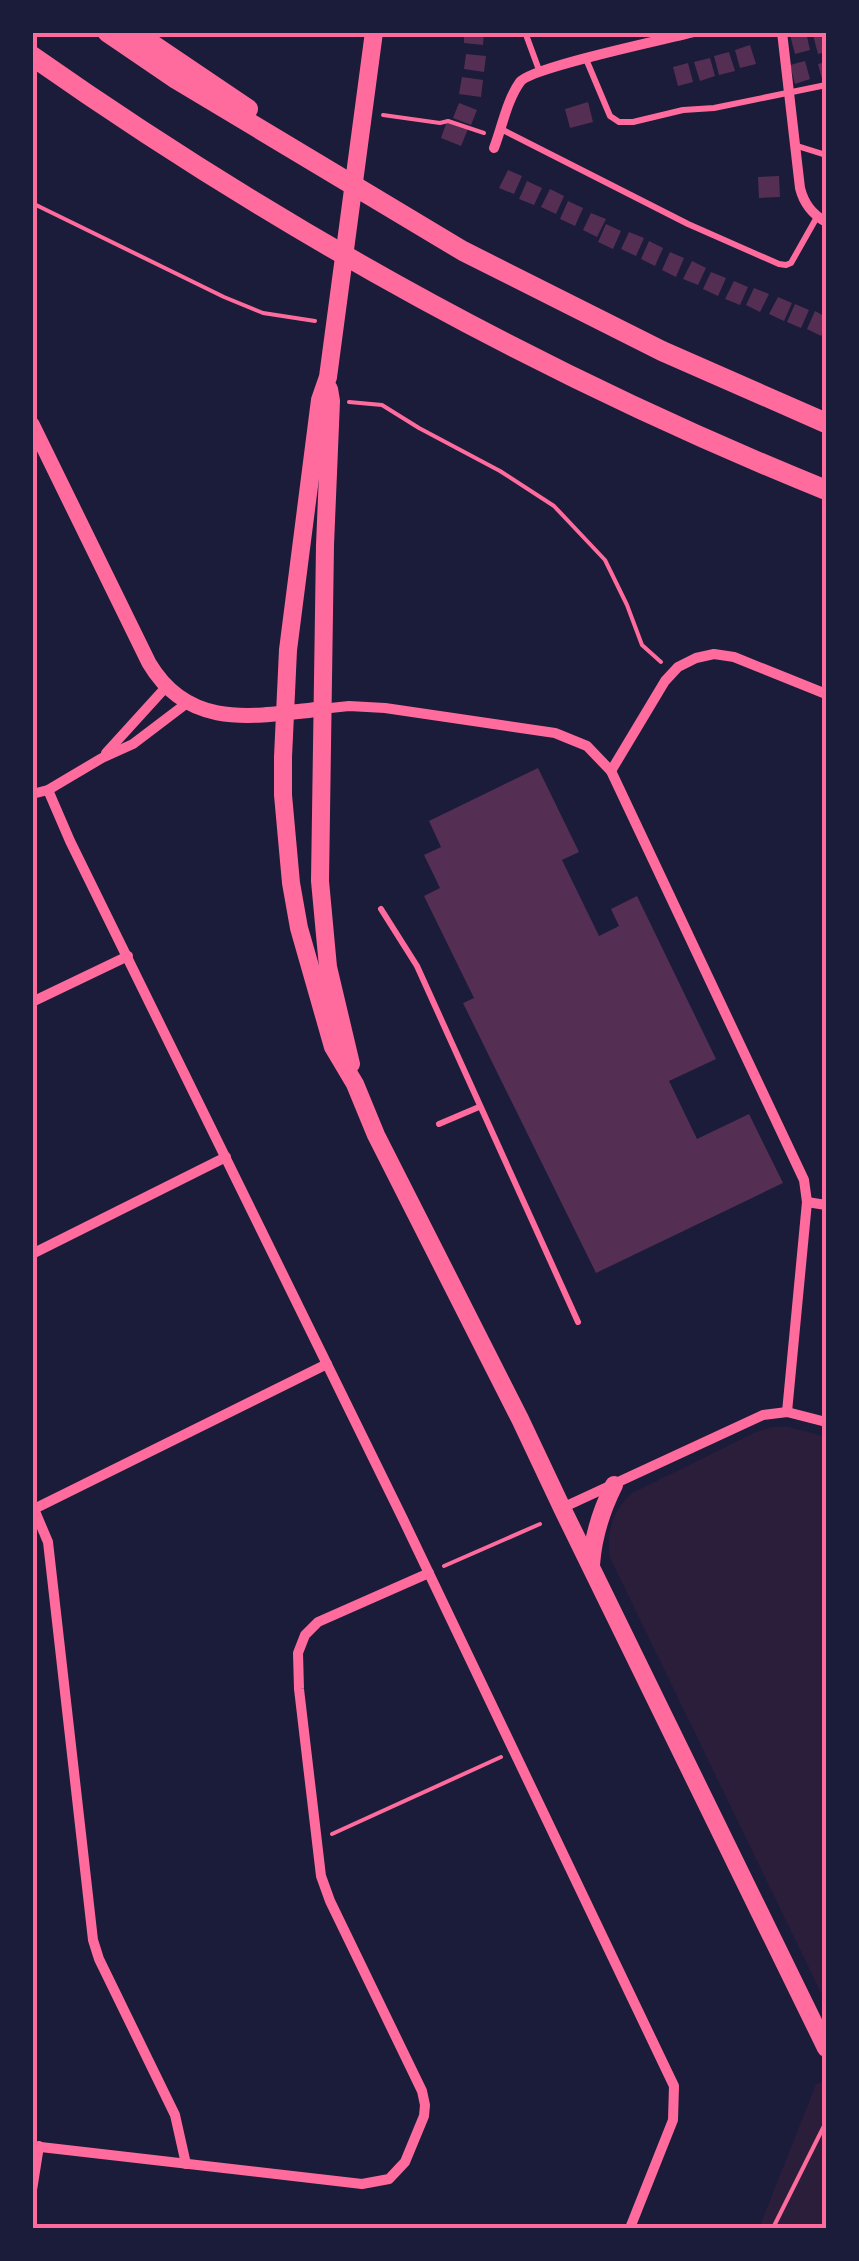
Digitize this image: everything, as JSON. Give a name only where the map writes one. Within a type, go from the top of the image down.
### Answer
[{"type":"highway","points":[[107,32],[176,79],[463,251],[679,359],[826,423]]},
{"type":"highway","points":[[134,32],[264,120],[308,160]]},
{"type":"highway","points":[[32,56],[245,196],[442,309],[627,403],[826,490]]},
{"type":"main road","points":[[374,32],[359,148],[327,326],[331,401],[320,881],[323,931],[335,1003],[356,1084],[376,1135],[520,1419],[826,2048]]},
{"type":"main road","points":[[328,377],[320,400],[288,650],[283,795],[300,928],[333,1046],[356,1084]]},
{"type":"main road","points":[[592,1568],[595,1532],[614,1485]]},
{"type":"street","points":[[498,138],[526,76],[694,32]]},
{"type":"street","points":[[782,32],[803,199],[822,220]]},
{"type":"street","points":[[32,424],[149,663],[166,688],[187,703],[213,713],[238,716],[349,706],[385,708],[555,733],[587,746],[611,771],[799,1169],[808,1202],[787,1412]]},
{"type":"street","points":[[611,771],[672,672],[696,658],[726,655],[826,694]]},
{"type":"street","points":[[102,758],[166,688]]},
{"type":"street","points":[[32,794],[48,790],[133,744],[187,703]]},
{"type":"street","points":[[48,790],[674,2086],[673,2120],[630,2228]]},
{"type":"street","points":[[32,1002],[128,956]]},
{"type":"street","points":[[32,1254],[226,1157]]},
{"type":"street","points":[[808,1202],[826,1205]]},
{"type":"street","points":[[186,2164],[176,2115],[93,1940],[48,1542],[33,1509],[328,1364]]},
{"type":"street","points":[[562,1508],[762,1414],[787,1412],[826,1422]]},
{"type":"street","points":[[32,2190],[36,2146],[362,2184],[389,2179],[405,2162],[425,2105],[422,2091],[330,1901],[322,1876],[298,1653],[305,1634],[318,1622],[429,1573]]},
{"type":"lane","points":[[524,32],[539,70]]},
{"type":"lane","points":[[586,59],[610,116],[619,122],[826,85]]},
{"type":"lane","points":[[498,138],[779,264],[791,262],[822,220]]},
{"type":"lane","points":[[794,145],[826,155]]},
{"type":"lane","points":[[381,908],[417,966],[578,1322]]},
{"type":"lane","points":[[439,1124],[479,1108]]},
{"type":"path","points":[[384,115],[448,121],[498,138]]},
{"type":"path","points":[[32,203],[224,297],[263,313],[327,326]]},
{"type":"path","points":[[344,402],[382,405],[554,506],[605,560],[642,645],[672,672]]},
{"type":"path","points":[[429,1573],[540,1524]]},
{"type":"path","points":[[318,1841],[514,1751]]},
{"type":"path","points":[[773,2228],[826,2122]]},
{"type":"shaded area","points":[[773,1427],[826,1437],[826,2003],[610,1558],[609,1548],[615,1515],[632,1493]]},
{"type":"shaded area","points":[[826,2081],[826,2228],[759,2228],[816,2084]]},
{"type":"building","points":[[464,32],[484,32],[483,45],[464,43]]},
{"type":"building","points":[[806,32],[810,50],[795,54],[790,35]]},
{"type":"building","points":[[826,32],[826,52],[818,54],[813,35]]},
{"type":"building","points":[[750,45],[756,64],[740,68],[735,50]]},
{"type":"building","points":[[729,52],[735,71],[719,75],[714,56]]},
{"type":"building","points":[[466,54],[486,56],[484,72],[464,69]]},
{"type":"building","points":[[710,58],[715,76],[700,81],[694,62]]},
{"type":"building","points":[[805,61],[810,79],[795,84],[790,65]]},
{"type":"building","points":[[826,62],[826,82],[823,83],[818,64]]},
{"type":"building","points":[[688,63],[693,82],[678,86],[673,67]]},
{"type":"building","points":[[462,77],[483,80],[481,97],[459,94]]},
{"type":"building","points":[[588,102],[593,122],[570,128],[565,109]]},
{"type":"building","points":[[459,103],[477,110],[471,125],[453,118]]},
{"type":"building","points":[[447,121],[468,129],[461,146],[441,138]]},
{"type":"building","points":[[508,170],[522,176],[514,194],[499,188]]},
{"type":"building","points":[[779,176],[780,197],[759,198],[758,177]]},
{"type":"building","points":[[527,181],[542,188],[534,205],[519,199]]},
{"type":"building","points":[[550,189],[564,196],[556,214],[541,207]]},
{"type":"building","points":[[568,201],[583,208],[575,226],[560,219]]},
{"type":"building","points":[[591,213],[606,219],[597,237],[583,230]]},
{"type":"building","points":[[606,224],[621,231],[613,249],[598,242]]},
{"type":"building","points":[[629,232],[644,238],[636,256],[621,249]]},
{"type":"building","points":[[649,241],[663,248],[655,266],[641,259]]},
{"type":"building","points":[[670,252],[684,258],[676,277],[662,270]]},
{"type":"building","points":[[692,261],[706,268],[698,285],[683,279]]},
{"type":"building","points":[[711,272],[726,278],[718,296],[703,289]]},
{"type":"building","points":[[734,281],[748,287],[740,305],[725,299]]},
{"type":"building","points":[[754,288],[769,294],[760,312],[746,305]]},
{"type":"building","points":[[778,297],[792,303],[784,321],[769,314]]},
{"type":"building","points":[[795,304],[809,310],[801,328],[787,322]]},
{"type":"building","points":[[815,311],[826,317],[821,336],[807,329]]},
{"type":"building","points":[[538,768],[579,852],[562,860],[599,936],[619,926],[611,909],[637,896],[716,1059],[669,1081],[697,1139],[749,1114],[783,1183],[596,1273],[463,1003],[474,998],[424,896],[440,888],[424,855],[441,847],[429,821]]}]
